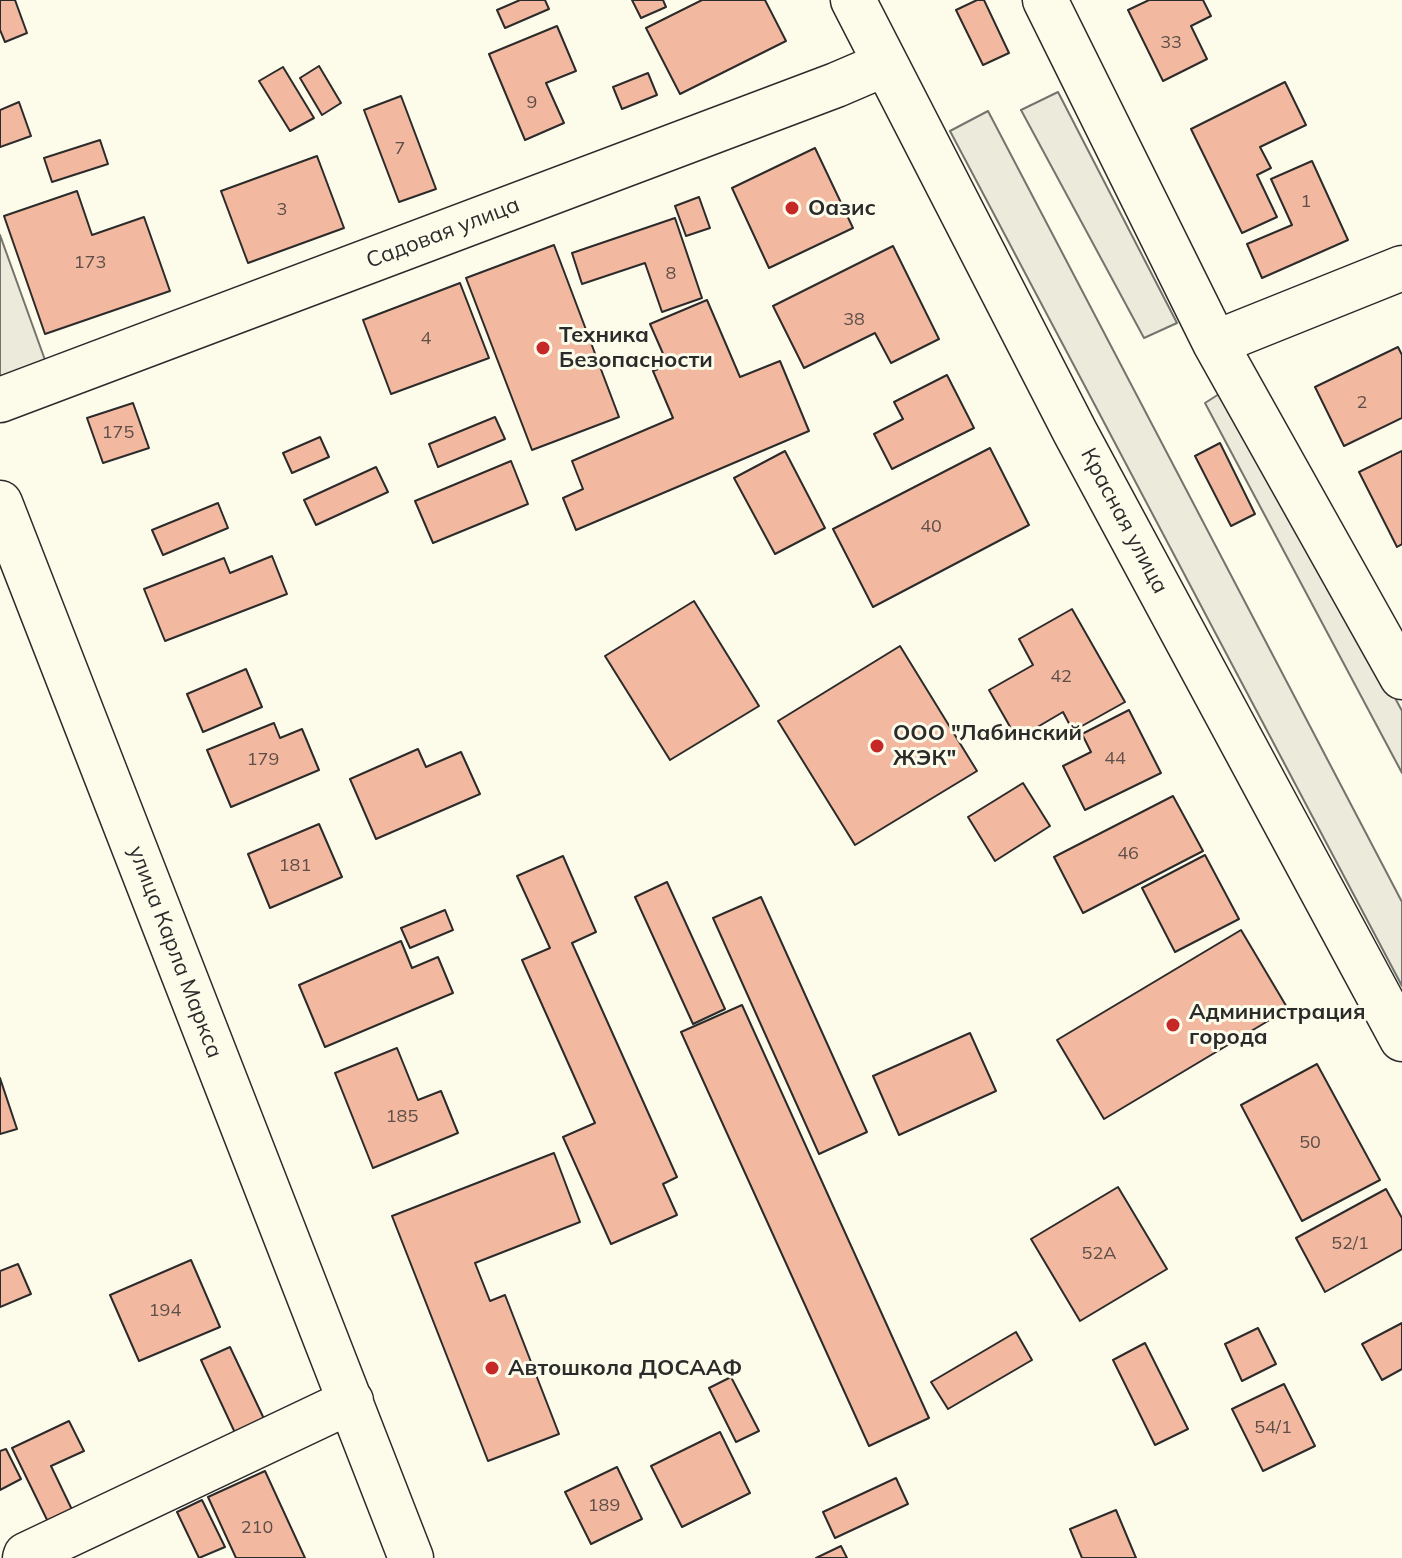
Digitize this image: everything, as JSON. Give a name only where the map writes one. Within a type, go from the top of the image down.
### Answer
[{"type":"street","name":"Красная улица","points":[[853,0],[1075,432],[1402,1039]]},
{"type":"street","points":[[1045,0],[1215,343],[1402,677]]},
{"type":"street","name":"Садовая улица","points":[[0,400],[885,64]]},
{"type":"street","points":[[1215,343],[1402,268]]},
{"type":"street","name":"улица Карла Маркса","points":[[0,503],[411,1558]]},
{"type":"street","points":[[25,1558],[351,1401]]},
{"type":"shaded area","points":[[1058,92],[1177,323],[1144,338],[1021,110]]},
{"type":"shaded area","points":[[988,111],[1402,902],[1402,986],[950,131]]},
{"type":"shaded area","points":[[0,235],[45,360],[0,377]]},
{"type":"shaded area","points":[[1230,387],[1402,711],[1402,773],[1205,403]]},
{"type":"building","points":[[0,0],[15,0],[27,33],[5,42],[0,30]]},
{"type":"building","points":[[520,0],[545,0],[549,9],[505,28],[497,10]]},
{"type":"building","points":[[632,0],[663,0],[666,7],[641,18]]},
{"type":"building","points":[[702,0],[765,0],[786,41],[680,94],[646,28]]},
{"type":"building","points":[[984,0],[1009,53],[983,65],[956,10]]},
{"type":"building","points":[[1149,0],[1203,0],[1211,16],[1191,26],[1207,59],[1163,81],[1128,10]]},
{"type":"building","points":[[557,26],[576,71],[546,83],[564,123],[525,140],[489,54]]},
{"type":"building","points":[[319,66],[341,103],[322,115],[300,78]]},
{"type":"building","points":[[283,67],[314,118],[290,131],[259,81]]},
{"type":"building","points":[[648,73],[657,95],[622,109],[613,87]]},
{"type":"building","points":[[1285,82],[1306,125],[1260,147],[1271,168],[1257,175],[1277,217],[1242,233],[1191,129]]},
{"type":"building","points":[[401,96],[436,189],[399,202],[364,110]]},
{"type":"building","points":[[19,102],[31,136],[0,147],[0,110]]},
{"type":"building","points":[[100,140],[108,164],[52,182],[44,158]]},
{"type":"building","name":"Оазис","points":[[815,148],[853,228],[769,268],[732,188]]},
{"type":"building","points":[[317,156],[344,228],[248,263],[221,191]]},
{"type":"building","points":[[1312,161],[1348,240],[1262,278],[1247,244],[1292,225],[1271,179]]},
{"type":"building","points":[[77,191],[92,235],[144,217],[170,291],[45,334],[4,216]]},
{"type":"building","points":[[699,197],[710,228],[686,236],[675,206]]},
{"type":"building","points":[[675,218],[702,298],[662,312],[645,263],[582,284],[572,253]]},
{"type":"building","name":"Техника Безопасности","points":[[554,245],[619,417],[532,450],[466,278]]},
{"type":"building","points":[[893,246],[939,339],[891,363],[875,333],[804,368],[773,306]]},
{"type":"building","points":[[460,283],[489,358],[391,394],[363,320]]},
{"type":"building","points":[[707,300],[740,377],[780,361],[809,431],[576,530],[563,498],[583,489],[572,461],[673,418],[653,371],[668,365],[650,324]]},
{"type":"building","points":[[1398,347],[1402,355],[1402,418],[1344,446],[1315,387]]},
{"type":"building","points":[[947,375],[974,428],[892,469],[874,434],[903,419],[894,402]]},
{"type":"building","points":[[133,403],[149,448],[103,463],[87,418]]},
{"type":"building","points":[[495,417],[505,439],[438,467],[429,444]]},
{"type":"building","points":[[320,437],[329,457],[292,473],[283,453]]},
{"type":"building","points":[[1220,443],[1255,514],[1231,526],[1195,456]]},
{"type":"building","points":[[990,448],[1029,525],[873,607],[833,529]]},
{"type":"building","points":[[785,451],[825,528],[775,554],[734,478]]},
{"type":"building","points":[[1402,451],[1402,544],[1397,547],[1359,472]]},
{"type":"building","points":[[511,461],[528,504],[433,543],[415,501]]},
{"type":"building","points":[[376,467],[388,492],[316,525],[304,500]]},
{"type":"building","points":[[218,503],[228,528],[163,555],[152,530]]},
{"type":"building","points":[[272,556],[287,594],[165,641],[144,589],[224,558],[230,573]]},
{"type":"building","points":[[694,601],[759,706],[670,760],[605,656]]},
{"type":"building","points":[[1072,609],[1125,702],[1073,731],[1063,712],[1017,739],[989,690],[1033,665],[1019,639]]},
{"type":"building","name":"ООО \"Лабинский ЖЭК\"","points":[[900,646],[977,771],[855,845],[778,721]]},
{"type":"building","points":[[246,669],[262,707],[203,732],[187,694]]},
{"type":"building","points":[[1129,710],[1161,773],[1085,810],[1063,766],[1091,752],[1082,734]]},
{"type":"building","points":[[274,723],[280,738],[302,729],[319,770],[231,807],[207,750]]},
{"type":"building","points":[[418,749],[426,767],[461,752],[480,794],[376,839],[350,779]]},
{"type":"building","points":[[1023,783],[1050,826],[995,861],[968,817]]},
{"type":"building","points":[[1173,796],[1203,851],[1083,913],[1054,857]]},
{"type":"building","points":[[319,824],[342,877],[270,908],[248,854]]},
{"type":"building","points":[[1205,855],[1239,919],[1175,952],[1142,888]]},
{"type":"building","points":[[563,856],[596,932],[572,943],[677,1177],[663,1184],[677,1215],[611,1244],[563,1137],[595,1123],[522,960],[550,948],[517,876]]},
{"type":"building","points":[[667,882],[725,1009],[693,1024],[635,897]]},
{"type":"building","points":[[761,897],[867,1132],[819,1154],[713,918]]},
{"type":"building","points":[[445,910],[453,930],[410,948],[401,928]]},
{"type":"building","name":"Администрация города","points":[[1241,930],[1288,1009],[1104,1119],[1057,1040]]},
{"type":"building","points":[[401,941],[412,968],[438,957],[453,993],[325,1047],[299,985]]},
{"type":"building","points":[[742,1005],[929,1418],[869,1446],[681,1032]]},
{"type":"building","points":[[970,1033],[996,1091],[899,1135],[873,1076]]},
{"type":"building","points":[[397,1048],[418,1100],[441,1091],[458,1133],[373,1168],[335,1073]]},
{"type":"building","points":[[1317,1064],[1380,1180],[1302,1221],[1241,1105]]},
{"type":"building","points":[[0,1078],[17,1129],[0,1134]]},
{"type":"building","name":"Автошкола ДОСААФ","points":[[554,1153],[580,1222],[475,1263],[490,1301],[505,1295],[559,1434],[488,1461],[392,1216]]},
{"type":"building","points":[[1118,1187],[1167,1269],[1080,1321],[1031,1239]]},
{"type":"building","points":[[1386,1189],[1402,1218],[1402,1249],[1325,1292],[1296,1238]]},
{"type":"building","points":[[191,1260],[220,1327],[139,1361],[110,1295]]},
{"type":"building","points":[[18,1264],[31,1294],[0,1307],[0,1271]]},
{"type":"building","points":[[1402,1323],[1402,1369],[1382,1380],[1362,1344]]},
{"type":"building","points":[[1258,1328],[1276,1364],[1242,1381],[1225,1344]]},
{"type":"building","points":[[1016,1332],[1032,1360],[948,1409],[931,1382]]},
{"type":"building","points":[[1145,1343],[1188,1429],[1155,1445],[1113,1360]]},
{"type":"building","points":[[230,1347],[266,1423],[237,1437],[201,1360]]},
{"type":"building","points":[[731,1377],[759,1431],[736,1442],[709,1388]]},
{"type":"building","points":[[1284,1384],[1315,1446],[1263,1471],[1232,1409]]},
{"type":"building","points":[[69,1421],[84,1451],[51,1466],[76,1518],[52,1530],[12,1448]]},
{"type":"building","points":[[720,1432],[750,1493],[682,1527],[651,1466]]},
{"type":"building","points":[[6,1449],[21,1479],[0,1490],[0,1451]]},
{"type":"building","points":[[617,1467],[642,1519],[591,1544],[565,1492]]},
{"type":"building","points":[[265,1471],[305,1558],[236,1558],[208,1497]]},
{"type":"building","points":[[896,1478],[908,1504],[835,1538],[823,1512]]},
{"type":"building","points":[[202,1500],[225,1547],[199,1558],[177,1512]]},
{"type":"building","points":[[1116,1510],[1136,1558],[1082,1558],[1070,1529]]},
{"type":"building","points":[[841,1546],[847,1558],[816,1558]]},
{"type":"place","name":"Оазис","points":[[792,208]]},
{"type":"place","name":"Техника Безопасности","points":[[543,348]]},
{"type":"place","name":"ООО \"Лабинский ЖЭК\"","points":[[877,746]]},
{"type":"place","name":"Администрация города","points":[[1173,1025]]},
{"type":"place","name":"Автошкола ДОСААФ","points":[[492,1368]]}]
